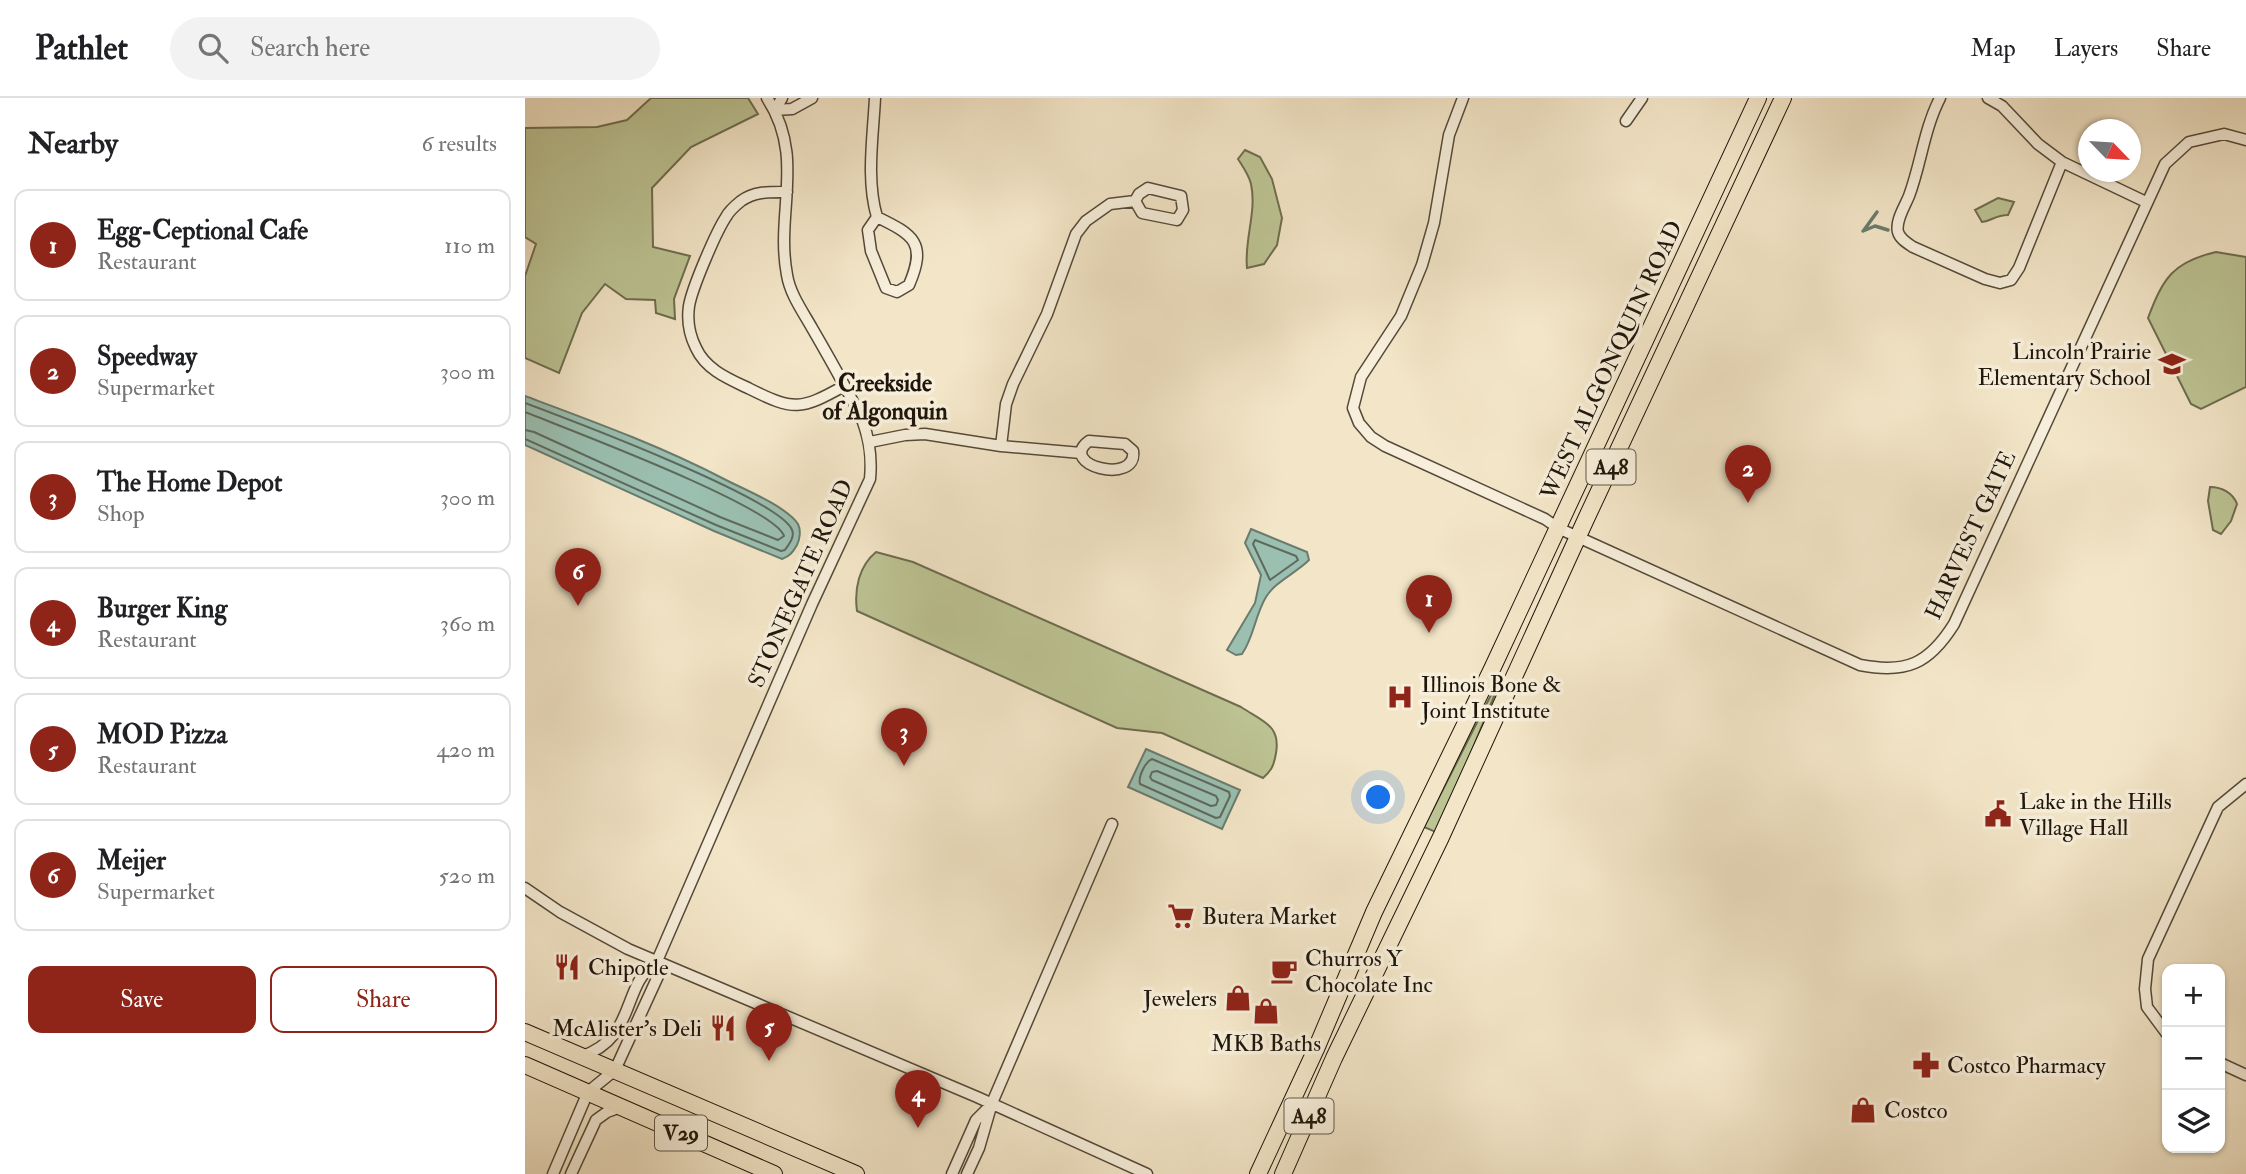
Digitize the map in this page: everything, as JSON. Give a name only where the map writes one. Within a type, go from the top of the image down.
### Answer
[{"type":"main road","name":"WEST ALGONQUIN ROAD","points":[[1258,1174],[1316,1049],[1374,912],[1492,669],[1758,98]]},
{"type":"main road","name":"A48","points":[[1283,1174],[1334,1058],[1441,837],[1783,98]]},
{"type":"main road","name":"V29","points":[[525,1032],[856,1174]]},
{"type":"main road","name":"V29","points":[[525,1065],[774,1174]]},
{"type":"street","name":"STONEGATE ROAD","points":[[553,1174],[588,1092],[615,1070],[659,974],[657,961],[808,613],[870,479],[870,442],[858,411],[790,288],[786,276],[784,245],[788,157],[782,128],[767,98]]},
{"type":"street","points":[[775,110],[782,98]]},
{"type":"street","points":[[775,110],[792,109],[812,98]]},
{"type":"street","points":[[875,98],[871,179],[877,218],[868,230],[870,251],[886,288],[897,292],[909,285],[917,246],[910,237],[877,218]]},
{"type":"street","name":"HARVEST GATE","points":[[1463,98],[1449,135],[1434,223],[1422,265],[1401,316],[1360,377],[1353,408],[1359,423],[1371,437],[1385,446],[1860,665],[1879,669],[1902,669],[1916,662],[1931,653],[1954,624],[2165,164],[2189,142],[2224,134],[2246,139]]},
{"type":"street","points":[[1626,121],[1642,98]]},
{"type":"street","points":[[1940,98],[1928,127],[1914,181],[1898,224],[1898,232],[1904,241],[1913,247],[1985,279],[2000,283],[2011,280],[2019,268],[2063,162]]},
{"type":"street","points":[[1988,98],[2002,106],[2038,144],[2063,162],[2146,202]]},
{"type":"street","points":[[787,191],[759,192],[749,196],[726,216],[692,295],[688,317],[690,334],[699,354],[712,368],[783,404],[809,404],[844,386]]},
{"type":"street","points":[[1000,446],[1006,404],[1013,384],[1047,314],[1076,234],[1086,221],[1110,204],[1135,201]]},
{"type":"street","points":[[870,442],[925,434],[1000,446],[1081,453]]},
{"type":"street","points":[[1089,441],[1125,444],[1130,447],[1134,456],[1130,466],[1121,470],[1089,465],[1081,453],[1084,444],[1089,441]]},
{"type":"street","points":[[2162,1027],[2147,1007],[2145,989],[2148,959],[2218,807],[2246,784]]},
{"type":"street","points":[[967,1174],[983,1138],[992,1104],[1111,824]]},
{"type":"street","points":[[525,888],[560,912],[628,949],[992,1104],[1147,1174]]},
{"type":"street","name":"STONEGATE ROAD","points":[[580,1057],[597,1051],[608,1042],[617,1030],[646,968],[657,961]]},
{"type":"street","points":[[2225,1065],[2246,1075]]},
{"type":"street","points":[[952,1174],[976,1120],[992,1104]]},
{"type":"street","points":[[571,1174],[596,1120],[607,1112],[623,1107]]},
{"type":"shaded area","points":[[651,98],[748,98],[758,114],[691,147],[652,188],[653,247],[690,256],[674,299],[675,319],[656,313],[655,300],[626,299],[605,284],[582,313],[559,373],[525,358],[525,276],[536,244],[525,237],[525,128],[597,127],[627,120]]},
{"type":"shaded area","points":[[1245,150],[1260,157],[1272,179],[1282,218],[1277,245],[1264,264],[1247,268],[1252,194],[1249,177],[1238,159]]},
{"type":"shaded area","points":[[1998,198],[2014,202],[2008,215],[1982,222],[1975,210]]},
{"type":"shaded area","points":[[2216,252],[2246,257],[2246,387],[2201,409],[2191,404],[2148,318],[2159,292],[2171,274],[2189,261]]},
{"type":"shaded area","points":[[2210,487],[2227,491],[2237,504],[2231,521],[2221,534],[2213,530],[2208,501]]},
{"type":"shaded area","points":[[876,552],[913,562],[1241,707],[1263,720],[1273,730],[1277,744],[1272,767],[1263,778],[1162,733],[1117,728],[857,611],[859,579],[865,564]]},
{"type":"shaded area","points":[[1492,693],[1495,694],[1438,833],[1424,827]]},
{"type":"water","points":[[525,396],[651,445],[764,498],[798,524],[800,534],[797,545],[791,554],[782,559],[525,445]]},
{"type":"water","points":[[1251,529],[1307,552],[1309,560],[1270,592],[1262,604],[1246,647],[1242,654],[1236,655],[1227,650],[1255,603],[1261,575],[1245,543]]},
{"type":"water","points":[[1146,749],[1240,790],[1222,829],[1128,787]]},
{"type":"waterway","points":[[1864,230],[1877,212]]},
{"type":"waterway","points":[[1863,231],[1875,226],[1888,230]]},
{"type":"place","name":"Lincoln Prairie Elementary School","points":[[2172,364]]},
{"type":"place","name":"Speedway","points":[[1748,503]]},
{"type":"place","name":"Meijer","points":[[578,606]]},
{"type":"place","name":"Egg-Ceptional Cafe","points":[[1429,633]]},
{"type":"place","name":"Illinois Bone & Joint Institute","points":[[1400,697]]},
{"type":"place","name":"The Home Depot","points":[[904,766]]},
{"type":"place","name":"Lake in the Hills Village Hall","points":[[1998,814]]},
{"type":"place","name":"Butera Market","points":[[1181,916]]},
{"type":"place","name":"Chipotle","points":[[567,967]]},
{"type":"place","name":"Churros Y Chocolate Inc","points":[[1284,971]]},
{"type":"place","name":"Jewelers","points":[[1238,998]]},
{"type":"place","name":"MKB Baths","points":[[1266,1011]]},
{"type":"place","name":"McAlister's Deli","points":[[723,1028]]},
{"type":"place","name":"MOD Pizza","points":[[769,1061]]},
{"type":"place","name":"Costco Pharmacy","points":[[1926,1065]]},
{"type":"place","name":"Costco","points":[[1863,1110]]},
{"type":"place","name":"Burger King","points":[[918,1128]]},
{"type":"district","name":"Creekside of Algonquin","points":[[885,397]]}]
